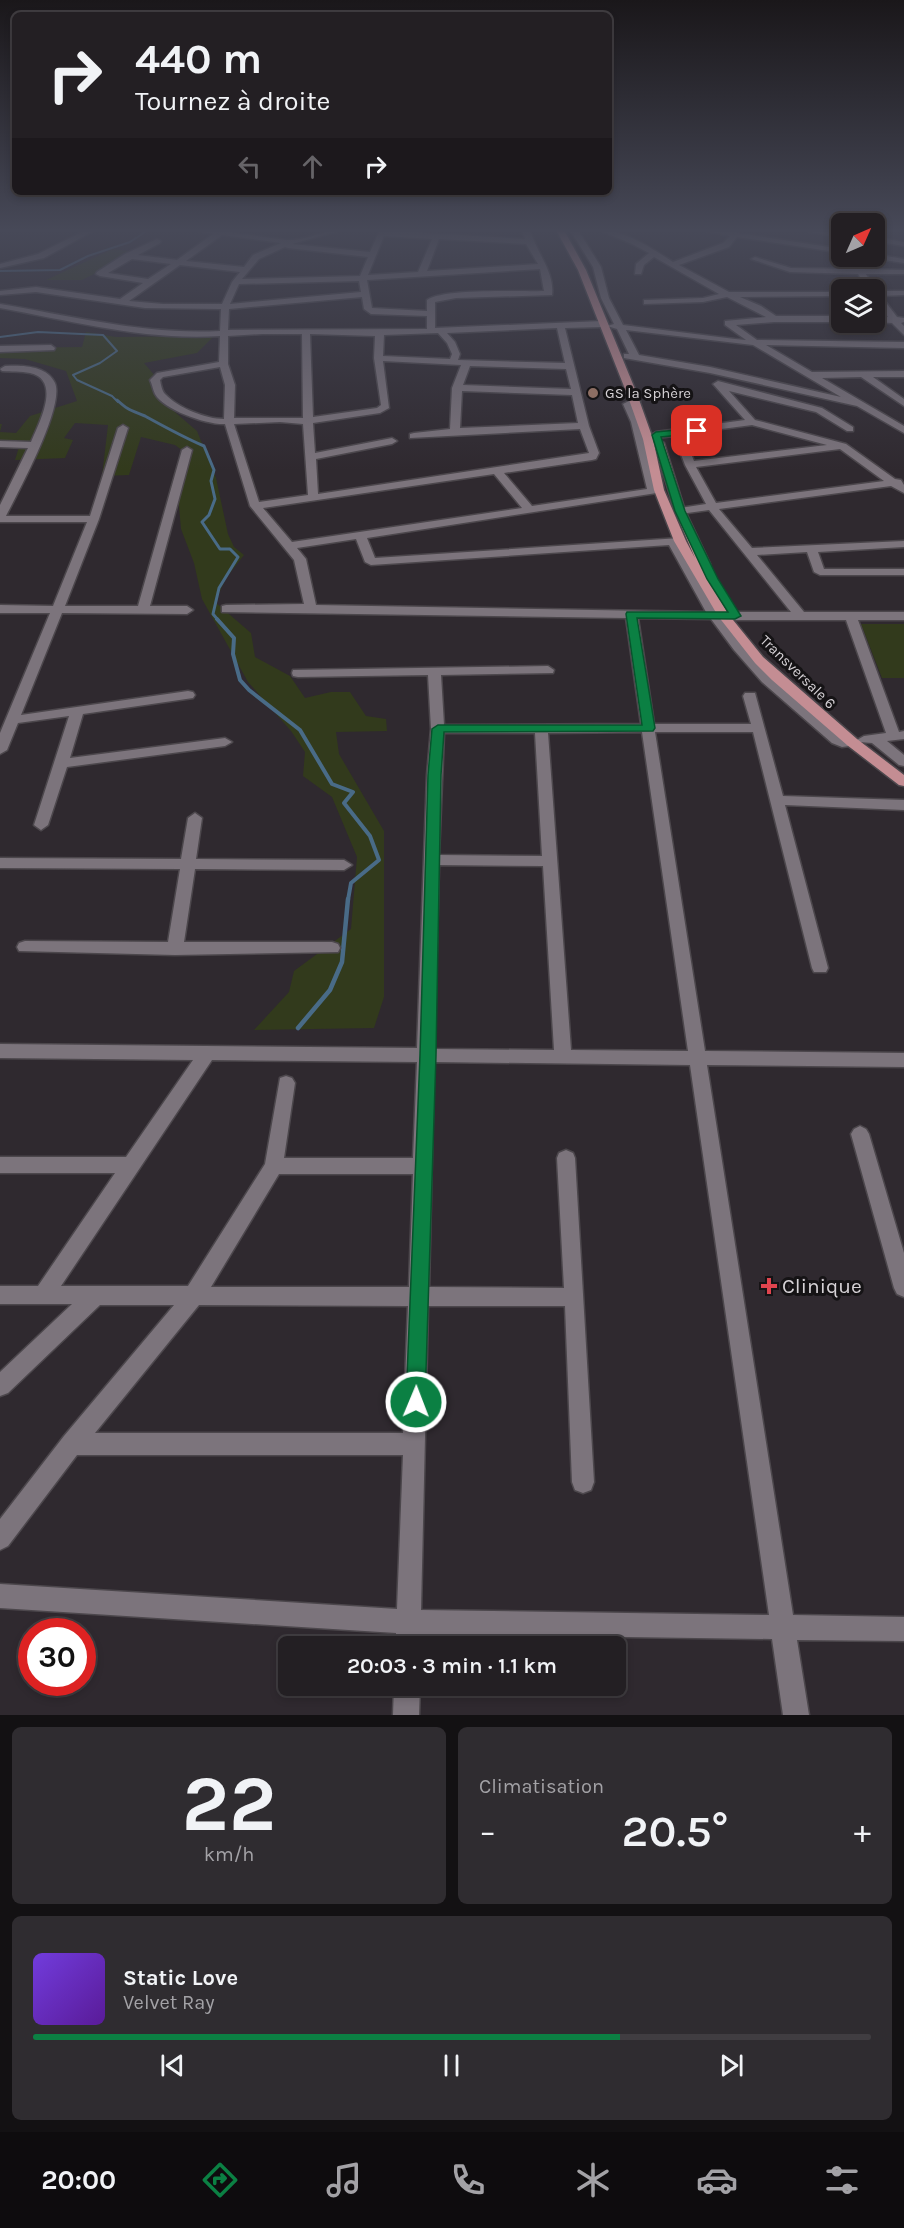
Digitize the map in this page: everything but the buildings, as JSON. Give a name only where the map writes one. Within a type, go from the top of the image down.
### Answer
[{"type":"main road","name":"Transversale 6","points":[[603,310],[632,358],[643,394],[656,490],[677,541]]},
{"type":"main road","name":"Transversale 6","points":[[606,310],[648,438],[712,579],[725,616],[863,740],[904,782]]},
{"type":"main road","name":"Transversale 6","points":[[863,740],[904,771]]},
{"type":"street","points":[[0,316],[24,310]]},
{"type":"street","points":[[24,310],[164,333],[195,335],[262,331],[380,333],[560,325],[611,326],[756,343],[904,345]]},
{"type":"street","points":[[162,310],[168,319],[164,333]]},
{"type":"street","points":[[225,310],[223,364],[230,385],[228,422],[255,506],[300,559],[311,608]]},
{"type":"street","points":[[370,310],[432,314]]},
{"type":"street","points":[[432,310],[436,330],[451,342],[456,354],[453,362]]},
{"type":"street","points":[[761,310],[774,319]]},
{"type":"street","points":[[831,319],[774,319],[728,323],[756,343],[904,430]]},
{"type":"street","points":[[900,320],[904,332]]},
{"type":"street","points":[[255,506],[591,457],[594,453],[584,426],[568,366],[560,325]]},
{"type":"street","points":[[306,333],[313,496]]},
{"type":"street","points":[[223,364],[160,375],[155,380],[160,395],[174,406],[212,422],[280,419],[308,421],[380,410],[386,406],[378,358],[380,333]]},
{"type":"street","points":[[0,350],[51,348]]},
{"type":"street","points":[[378,358],[568,366]]},
{"type":"street","points":[[632,358],[710,370],[859,404]]},
{"type":"street","points":[[454,431],[457,388],[466,363]]},
{"type":"street","points":[[0,380],[3,368],[20,368],[35,371],[46,377],[52,385],[51,403],[0,517],[94,519]]},
{"type":"street","points":[[710,370],[710,375],[752,422]]},
{"type":"street","points":[[862,374],[904,403]]},
{"type":"street","points":[[810,375],[904,374]]},
{"type":"street","points":[[720,386],[819,410],[850,429]]},
{"type":"street","points":[[457,388],[575,392]]},
{"type":"street","points":[[648,438],[752,422],[842,446],[899,481],[904,490]]},
{"type":"street","points":[[414,436],[454,431],[584,426]]},
{"type":"street","points":[[0,750],[94,519],[123,428]]},
{"type":"street","points":[[678,434],[690,465],[713,508],[800,614]]},
{"type":"street","points":[[311,457],[392,441]]},
{"type":"street","points":[[0,444],[34,445]]},
{"type":"street","points":[[690,465],[842,446]]},
{"type":"street","points":[[143,610],[187,450]]},
{"type":"street","points":[[496,470],[528,508]]},
{"type":"street","points":[[680,511],[899,481]]},
{"type":"street","points":[[289,546],[656,490]]},
{"type":"street","points":[[360,534],[371,562],[677,541],[691,581],[725,616],[773,679],[837,740],[842,743],[899,735],[850,615]]},
{"type":"street","points":[[747,552],[904,544]]},
{"type":"street","points":[[812,549],[820,572],[904,572]]},
{"type":"street","points":[[226,609],[311,608],[725,616],[800,614],[904,616]]},
{"type":"street","points":[[0,609],[187,610]]},
{"type":"street","points":[[631,614],[796,1715]]},
{"type":"street","points":[[298,674],[548,670]]},
{"type":"street","points":[[408,1636],[438,729],[434,671]]},
{"type":"street","points":[[13,720],[188,695]]},
{"type":"street","points":[[750,696],[820,968]]},
{"type":"street","points":[[41,825],[78,710]]},
{"type":"street","points":[[438,729],[758,728]]},
{"type":"street","points":[[541,729],[563,1057]]},
{"type":"street","points":[[863,740],[904,762]]},
{"type":"street","points":[[61,763],[225,742]]},
{"type":"street","points":[[777,800],[904,805]]},
{"type":"street","points":[[175,948],[195,818]]},
{"type":"street","points":[[433,860],[549,861]]},
{"type":"street","points":[[0,863],[344,866]]},
{"type":"street","points":[[25,947],[332,948]]},
{"type":"street","points":[[0,1052],[904,1060]]},
{"type":"street","points":[[43,1295],[207,1053]]},
{"type":"street","points":[[0,1538],[72,1444],[194,1297],[274,1166],[286,1083]]},
{"type":"street","points":[[860,1134],[904,1288]]},
{"type":"street","points":[[566,1158],[583,1482]]},
{"type":"street","points":[[0,1165],[130,1165]]},
{"type":"street","points":[[274,1166],[423,1166]]},
{"type":"street","points":[[0,1295],[575,1297]]},
{"type":"street","points":[[0,1386],[95,1296]]},
{"type":"street","points":[[72,1444],[415,1444]]},
{"type":"street","points":[[0,1596],[409,1622],[904,1629]]},
{"type":"street","points":[[406,1715],[407,1696]]},
{"type":"green space","points":[[86,332],[116,337],[214,336],[197,353],[144,363],[156,377],[161,394],[176,413],[197,431],[216,478],[228,534],[234,547],[244,555],[226,578],[215,602],[251,633],[255,657],[290,676],[305,698],[331,692],[350,692],[366,716],[386,719],[387,731],[336,732],[339,754],[384,831],[384,997],[374,1028],[254,1030],[289,992],[294,971],[351,929],[357,857],[332,797],[303,776],[305,752],[291,731],[248,682],[202,599],[194,563],[181,529],[178,495],[183,451],[175,445],[141,437],[129,475],[102,476],[108,425],[75,423],[64,438],[73,440],[65,458],[15,460],[19,447],[0,446],[0,432],[16,433],[30,416],[77,401],[66,371],[25,359],[0,358],[0,348],[82,347]]},
{"type":"green space","points":[[861,624],[904,624],[904,678],[882,678]]},
{"type":"waterway","points":[[0,337],[38,332],[103,335],[117,351],[100,363],[73,375],[77,380],[112,396],[118,402]]},
{"type":"waterway","points":[[117,400],[130,410],[204,446],[214,470],[211,481],[215,499],[209,515],[202,522],[220,549],[230,549],[238,557],[219,588],[213,614],[218,620]]},
{"type":"waterway","points":[[217,619],[234,638],[233,654],[240,680],[249,690],[300,730],[332,784],[353,792],[344,803],[370,836],[379,860],[351,883],[348,900]]},
{"type":"waterway","points":[[298,1028],[330,990],[342,962],[348,899]]},
{"type":"place","name":"GS la Sphère","points":[[593,393]]},
{"type":"place","name":"Clinique","points":[[769,1286]]},
{"type":"route","points":[[416,1402],[428,1055],[434,775],[438,729],[648,728],[631,614],[735,616],[692,540],[671,488],[656,435],[697,431]]}]
